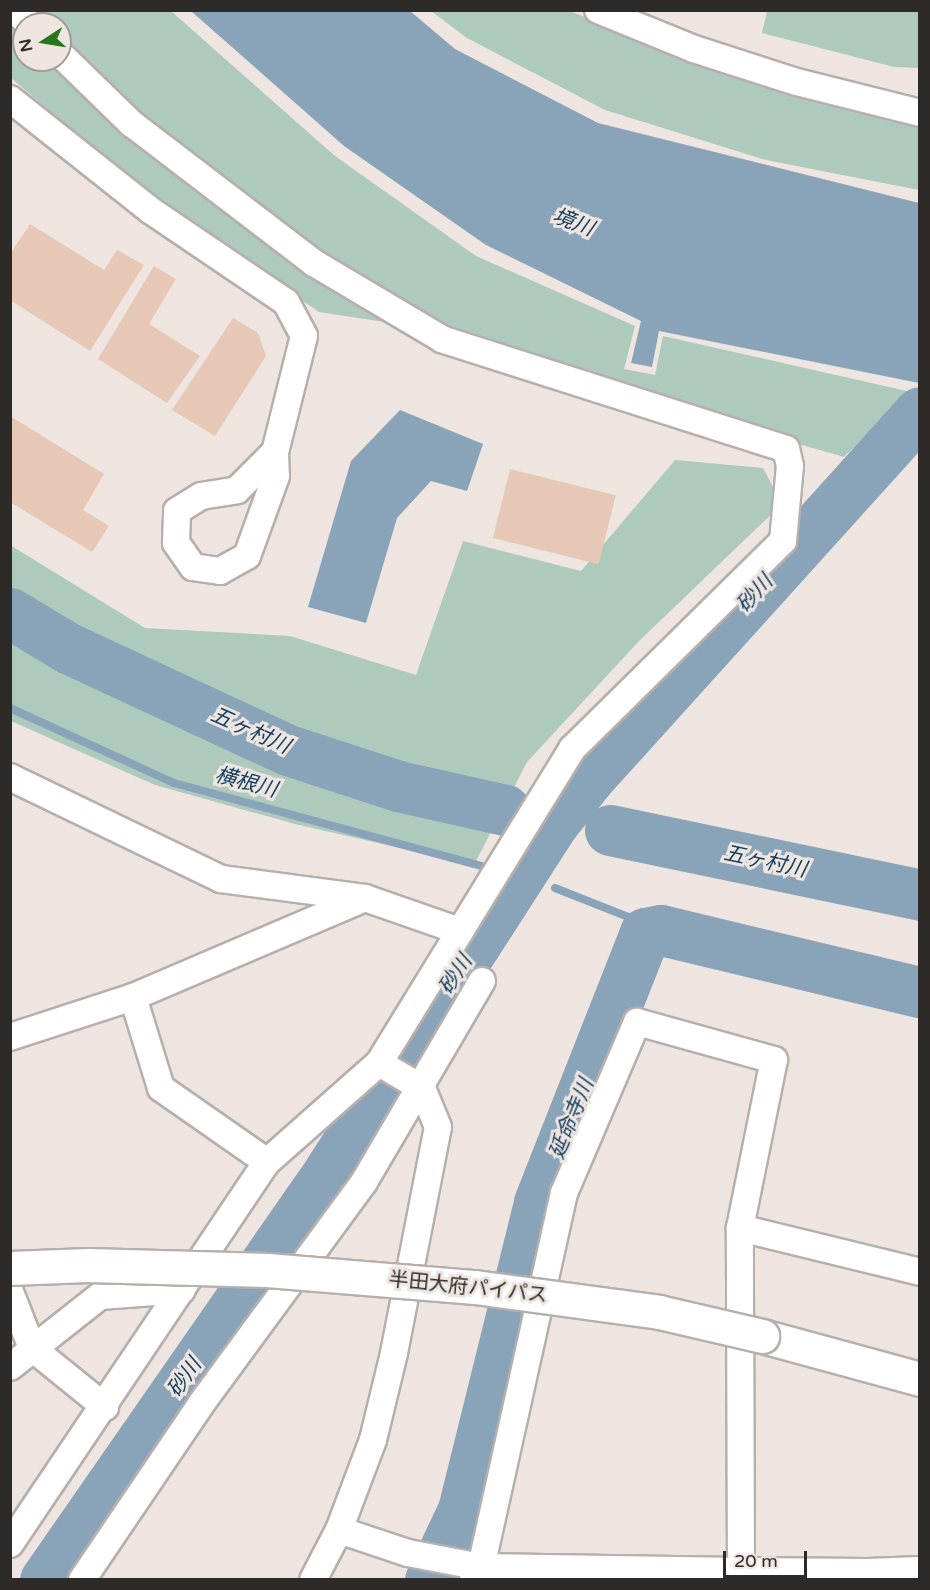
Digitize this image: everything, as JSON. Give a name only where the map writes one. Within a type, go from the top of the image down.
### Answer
[{"type":"highway","name":"半田大府パイパス","points":[[10,1268],[88,1265],[267,1270],[452,1285],[659,1312],[920,1369]]},
{"type":"highway","points":[[762,1336],[920,1355]]},
{"type":"highway","points":[[762,1336],[920,1379]]},
{"type":"street","points":[[598,10],[694,49],[796,82],[920,113]]},
{"type":"street","points":[[10,1544],[105,1407],[267,1161],[380,1064],[572,748],[783,541],[790,466],[786,449],[442,339],[314,263],[132,124],[72,66]]},
{"type":"street","points":[[10,99],[150,210],[286,302],[304,336],[275,452],[276,476],[247,556],[220,571],[194,567],[176,543],[177,512],[201,496],[237,490],[275,452]]},
{"type":"street","points":[[10,777],[220,879],[365,898],[460,931]]},
{"type":"street","points":[[10,1037],[133,997],[365,898]]},
{"type":"street","points":[[82,1580],[201,1404],[364,1182],[482,981]]},
{"type":"street","points":[[133,997],[161,1088],[267,1161]]},
{"type":"street","points":[[478,1571],[564,1193],[638,1022],[774,1060],[740,1228],[741,1571]]},
{"type":"street","points":[[313,1580],[339,1530],[373,1440],[438,1127],[421,1088],[380,1064]]},
{"type":"street","points":[[740,1228],[920,1272]]},
{"type":"street","points":[[10,1367],[100,1296],[182,1290]]},
{"type":"street","points":[[10,1292],[32,1348],[105,1407]]},
{"type":"street","points":[[339,1530],[408,1553],[478,1571],[741,1571],[866,1576],[920,1570]]},
{"type":"green space","points":[[171,11],[335,156],[476,256],[635,326],[624,369],[655,375],[663,336],[911,392],[844,457],[682,410],[446,333],[321,259],[138,119],[72,57],[72,12],[24,12]]},
{"type":"green space","points":[[431,11],[569,11],[792,93],[919,124],[919,190],[766,160],[605,110],[467,38]]},
{"type":"green space","points":[[767,11],[919,11],[919,68],[894,67],[762,33]]},
{"type":"green space","points":[[10,18],[12,20],[12,72],[69,72],[398,324],[319,312],[145,192],[11,78]]},
{"type":"green space","points":[[675,460],[763,468],[782,504],[639,641],[527,762],[474,865],[295,824],[155,785],[11,721],[10,545],[145,628],[290,636],[416,675],[463,541],[581,571]]},
{"type":"water","name":"境川","points":[[191,11],[410,11],[455,49],[598,123],[919,203],[919,383],[659,331],[652,367],[631,363],[641,321],[486,245],[344,146]]},
{"type":"water","points":[[400,410],[483,444],[467,491],[431,481],[397,518],[366,623],[308,607],[351,461]]},
{"type":"building","points":[[30,224],[104,270],[117,250],[144,265],[90,351],[10,300],[10,254]]},
{"type":"building","points":[[154,266],[176,279],[149,324],[200,356],[167,403],[98,359]]},
{"type":"building","points":[[233,318],[258,333],[266,356],[215,436],[172,410]]},
{"type":"building","points":[[10,416],[104,474],[83,510],[109,526],[92,552],[10,502]]},
{"type":"building","points":[[510,469],[616,495],[599,564],[493,538]]},
{"type":"waterway","name":"砂川","points":[[45,1580],[320,1185],[555,821],[589,778],[920,412]]},
{"type":"waterway","name":"五ヶ村川","points":[[10,613],[68,648],[288,750],[398,786],[505,810]]},
{"type":"waterway","name":"横根川","points":[[10,708],[174,783],[481,866]]},
{"type":"waterway","name":"五ヶ村川","points":[[610,830],[920,895]]},
{"type":"waterway","name":"横根川","points":[[555,888],[661,930]]},
{"type":"waterway","name":"延命寺川","points":[[430,1580],[463,1510],[539,1202],[645,933],[661,930],[920,992]]}]
